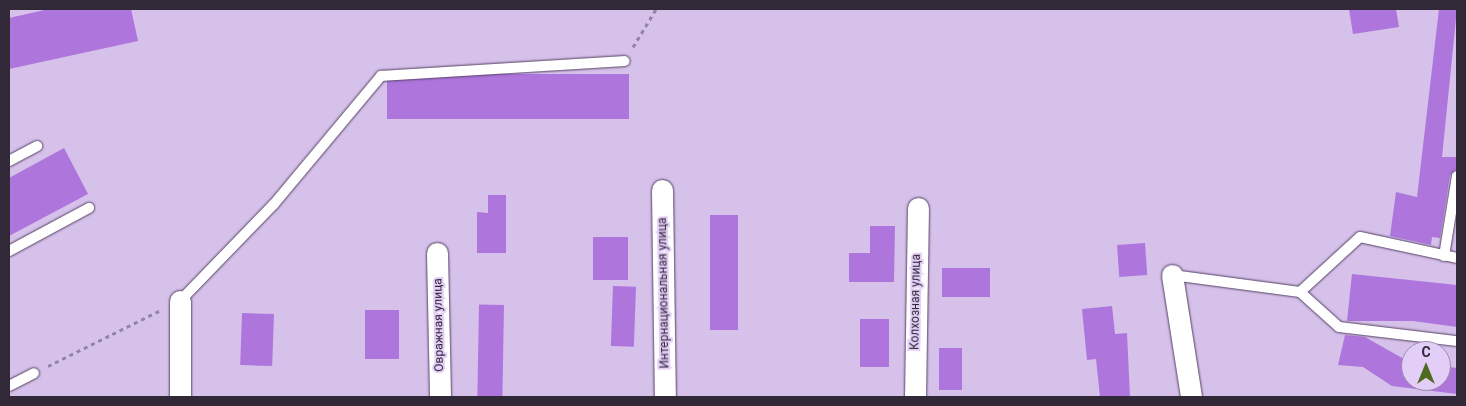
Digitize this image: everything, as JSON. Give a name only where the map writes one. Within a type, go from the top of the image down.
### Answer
[{"type":"street","name":"Интернациональная улица","points":[[662,190],[666,397]]},
{"type":"street","name":"Колхозная улица","points":[[914,397],[918,208]]},
{"type":"street","name":"Овражная улица","points":[[438,253],[440,397]]},
{"type":"street","points":[[1172,275],[1192,397]]},
{"type":"street","points":[[180,301],[180,397]]},
{"type":"lane","points":[[180,301],[274,204],[381,76],[625,61]]},
{"type":"lane","points":[[9,161],[37,146]]},
{"type":"lane","points":[[1444,256],[1457,176]]},
{"type":"lane","points":[[9,251],[89,208]]},
{"type":"lane","points":[[1300,292],[1360,238],[1457,258]]},
{"type":"lane","points":[[1172,275],[1300,292],[1340,327],[1457,342]]},
{"type":"lane","points":[[9,386],[34,373]]},
{"type":"path","points":[[625,61],[656,9]]},
{"type":"path","points":[[34,373],[180,301]]},
{"type":"building","points":[[49,9],[131,9],[138,41],[9,69],[9,18]]},
{"type":"building","points":[[1349,9],[1396,9],[1399,27],[1353,34]]},
{"type":"building","points":[[1439,9],[1457,9],[1442,157],[1457,157],[1457,169],[1450,175],[1440,238],[1432,237],[1431,245],[1390,236],[1396,192],[1417,197]]},
{"type":"building","points":[[387,74],[629,74],[629,119],[387,119]]},
{"type":"building","points":[[64,148],[88,194],[9,236],[9,178]]},
{"type":"building","points":[[488,195],[506,195],[506,253],[477,253],[477,212],[488,213]]},
{"type":"building","points":[[710,215],[738,215],[738,330],[710,330]]},
{"type":"building","points":[[870,226],[895,226],[894,282],[849,282],[849,253],[870,253]]},
{"type":"building","points":[[593,237],[628,237],[628,280],[593,280]]},
{"type":"building","points":[[1145,243],[1147,275],[1119,277],[1117,245]]},
{"type":"building","points":[[942,268],[990,268],[990,297],[942,297]]},
{"type":"building","points":[[1352,274],[1457,285],[1457,327],[1413,321],[1347,321]]},
{"type":"building","points":[[613,286],[636,287],[634,347],[611,346]]},
{"type":"building","points":[[479,305],[504,305],[502,397],[477,397]]},
{"type":"building","points":[[1112,306],[1115,334],[1127,333],[1130,397],[1100,397],[1096,359],[1087,360],[1082,309]]},
{"type":"building","points":[[365,310],[399,310],[399,359],[365,359]]},
{"type":"building","points":[[242,313],[274,314],[272,366],[240,365]]},
{"type":"building","points":[[860,319],[889,319],[889,367],[860,367]]},
{"type":"building","points":[[1345,335],[1365,337],[1401,357],[1401,387],[1392,386],[1363,367],[1338,365]]},
{"type":"building","points":[[939,348],[962,348],[962,390],[939,390]]},
{"type":"building","points":[[1451,367],[1457,368],[1457,394],[1433,391],[1451,391]]}]
